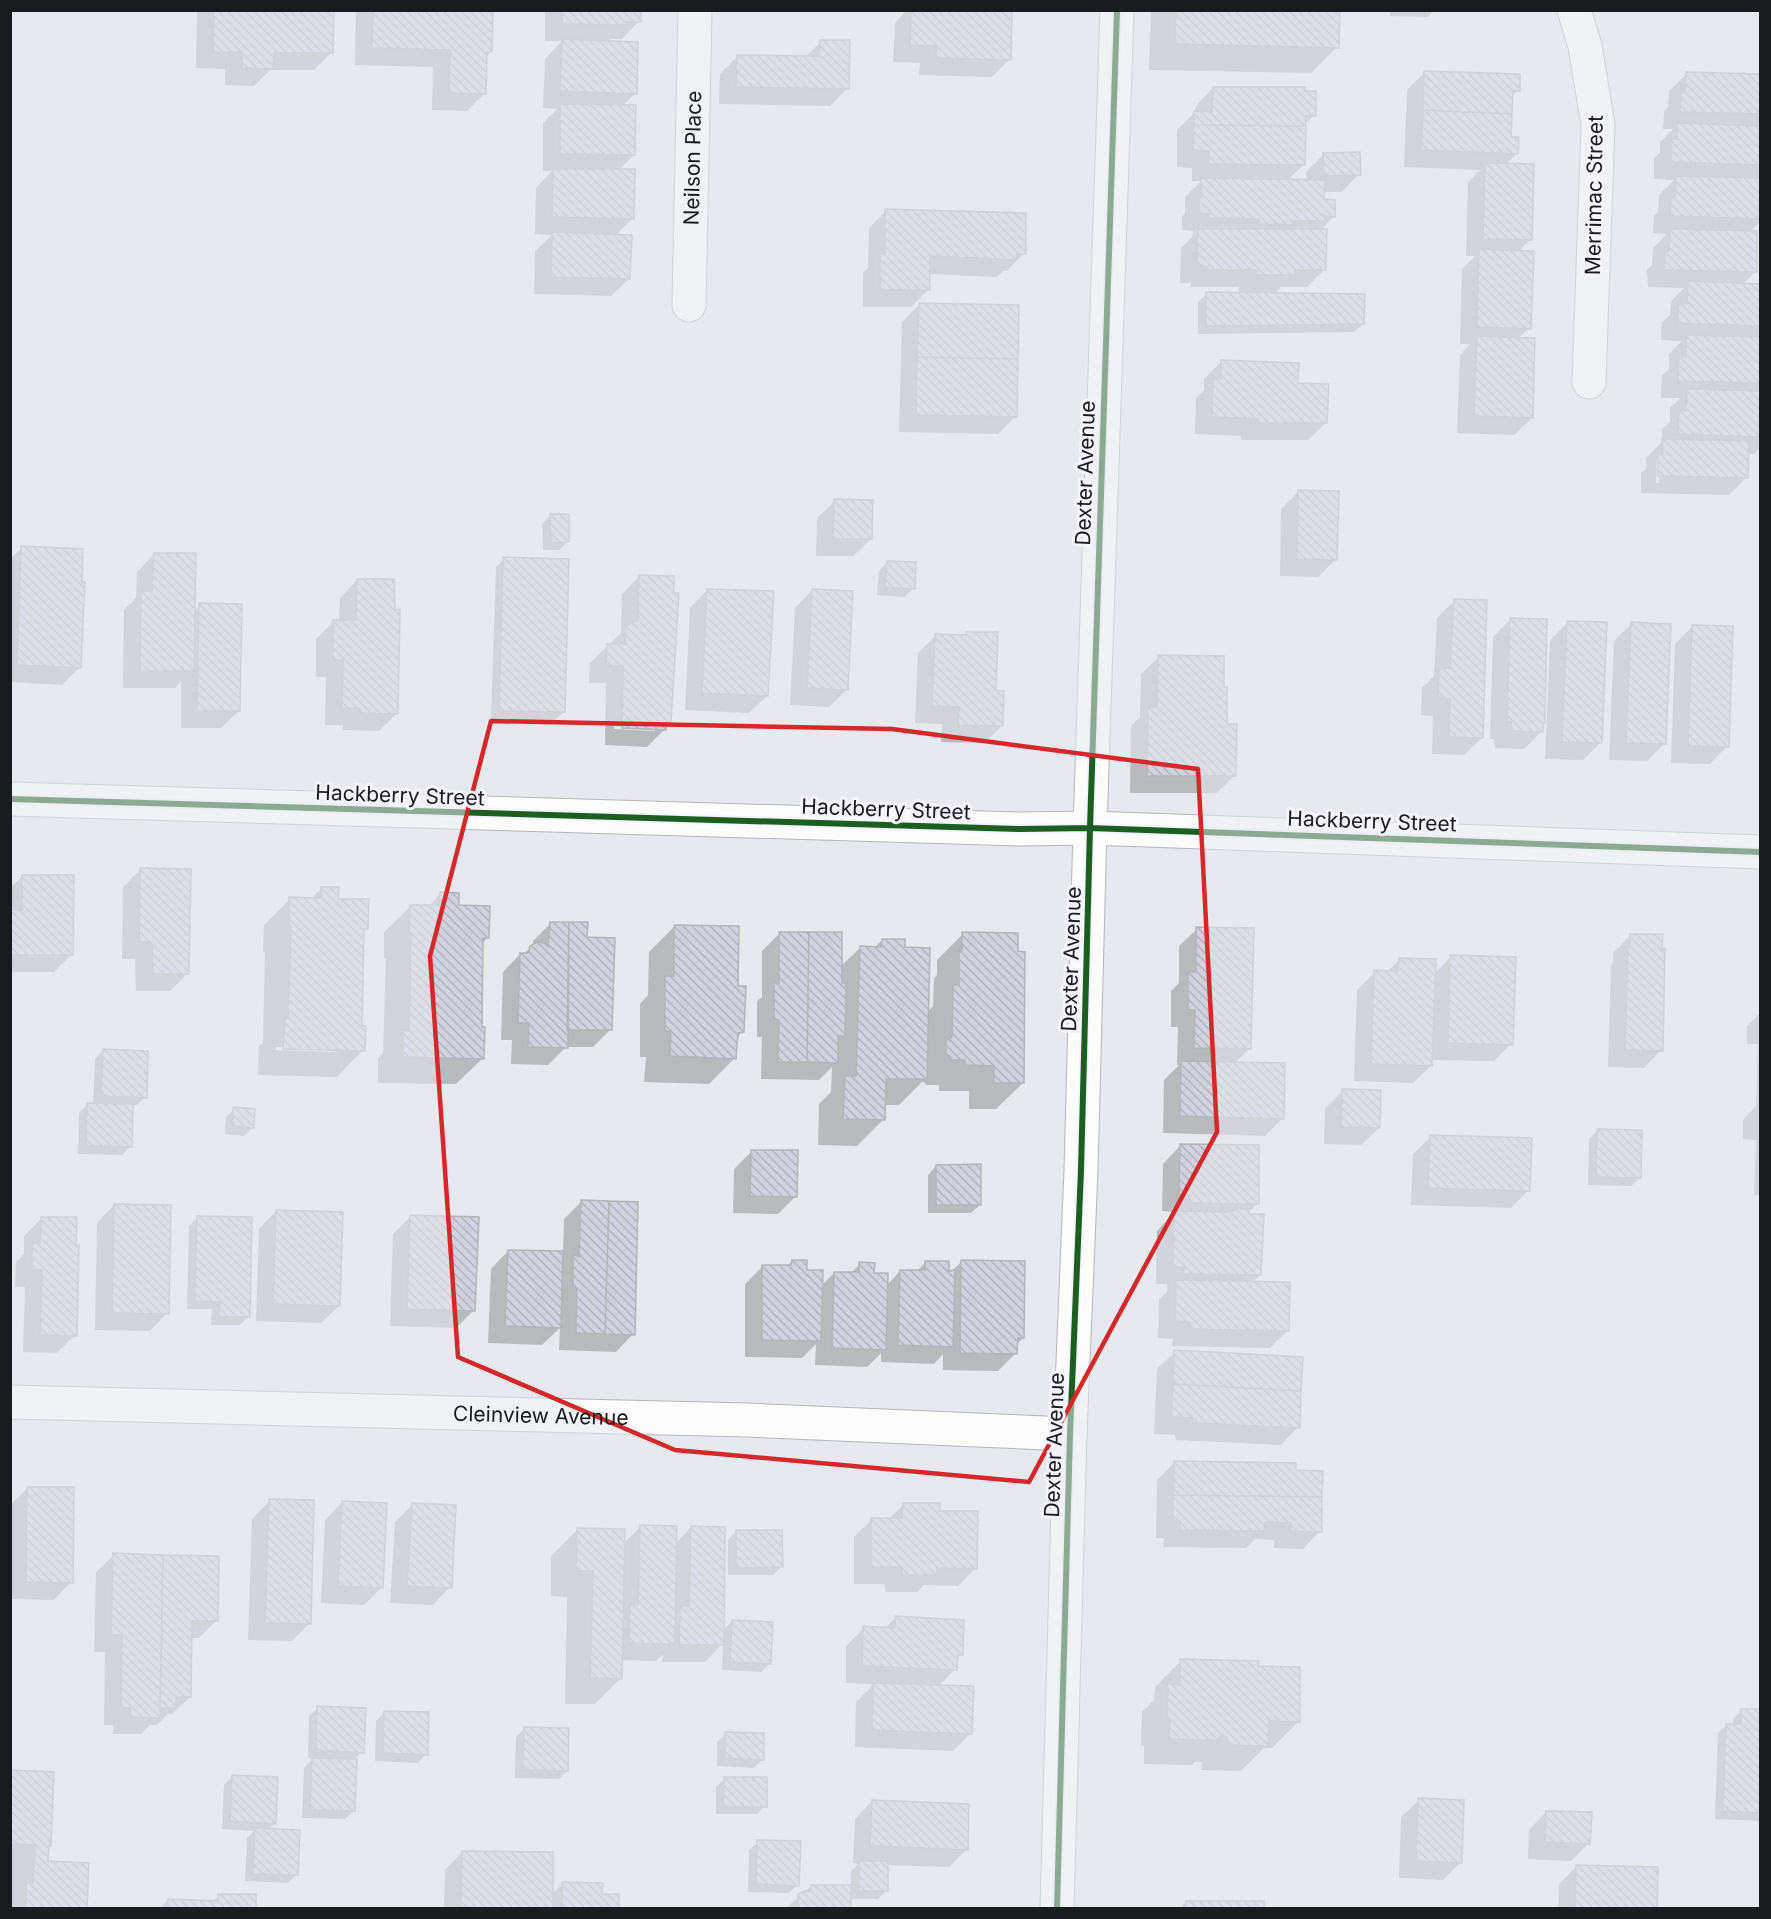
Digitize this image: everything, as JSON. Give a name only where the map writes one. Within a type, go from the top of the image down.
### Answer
[{"type":"street","name":"Neilson Place","points":[[689,305],[695,10]]},
{"type":"street","name":"Dexter Avenue","points":[[1057,1908],[1070,1434],[1081,1170],[1117,10]]},
{"type":"street","name":"Merrimac Street","points":[[1574,10],[1585,46],[1598,125],[1589,382]]},
{"type":"street","name":"Hackberry Street","points":[[10,799],[1019,829],[1090,828],[1761,852]]},
{"type":"street","name":"Cleinview Avenue","points":[[10,1402],[747,1420],[1070,1434]]},
{"type":"highlighted area","points":[[491,721],[892,729],[1198,769],[1217,1132],[1029,1482],[675,1450],[458,1357],[430,956]]},
{"type":"building","points":[[214,10],[334,10],[333,53],[274,53],[273,69],[242,68],[242,52],[213,52]]},
{"type":"building","points":[[373,10],[493,10],[492,52],[487,52],[486,94],[449,93],[450,50],[372,48]]},
{"type":"building","points":[[562,10],[641,10],[641,22],[626,22],[627,25],[562,24]]},
{"type":"building","points":[[911,10],[1012,10],[1011,60],[936,58],[936,46],[910,45]]},
{"type":"building","points":[[1176,10],[1340,10],[1339,48],[1175,44]]},
{"type":"building","points":[[562,39],[638,42],[637,94],[560,91]]},
{"type":"building","points":[[820,40],[850,40],[849,89],[736,87],[737,55],[819,56]]},
{"type":"building","points":[[1424,71],[1520,74],[1520,91],[1513,91],[1512,114],[1423,110]]},
{"type":"building","points":[[1686,72],[1760,74],[1760,114],[1680,112],[1681,93],[1685,93]]},
{"type":"building","points":[[1213,87],[1305,87],[1305,91],[1316,91],[1316,116],[1305,116],[1306,126],[1194,125],[1194,111],[1212,112]]},
{"type":"building","points":[[560,104],[636,105],[635,155],[560,154]]},
{"type":"building","points":[[1423,110],[1512,114],[1511,137],[1519,137],[1518,154],[1421,150]]},
{"type":"building","points":[[1677,123],[1760,126],[1760,165],[1671,162],[1671,139],[1677,139]]},
{"type":"building","points":[[1194,125],[1306,126],[1305,165],[1209,164],[1209,151],[1193,150]]},
{"type":"building","points":[[1360,152],[1361,175],[1324,176],[1323,153]]},
{"type":"building","points":[[1485,163],[1534,164],[1532,240],[1483,239]]},
{"type":"building","points":[[553,169],[635,169],[634,219],[552,217]]},
{"type":"building","points":[[1676,176],[1760,178],[1760,219],[1670,216],[1671,197],[1675,197]]},
{"type":"building","points":[[1201,178],[1325,180],[1324,199],[1335,200],[1335,217],[1325,216],[1324,221],[1292,221],[1292,225],[1259,224],[1259,219],[1209,218],[1210,214],[1199,213],[1199,198],[1202,197]]},
{"type":"building","points":[[885,209],[1026,213],[1026,254],[1017,254],[1016,260],[930,256],[930,290],[880,290],[880,254],[885,255]]},
{"type":"building","points":[[1198,229],[1327,229],[1326,270],[1295,270],[1295,275],[1256,275],[1256,270],[1208,270],[1208,266],[1197,266]]},
{"type":"building","points":[[1670,229],[1757,231],[1757,272],[1665,270],[1664,251],[1669,251]]},
{"type":"building","points":[[552,232],[632,235],[630,279],[551,277]]},
{"type":"building","points":[[1479,249],[1534,251],[1531,329],[1477,327]]},
{"type":"building","points":[[1688,281],[1760,284],[1760,326],[1677,323],[1679,303],[1687,304]]},
{"type":"building","points":[[1206,292],[1365,294],[1364,324],[1206,326]]},
{"type":"building","points":[[919,303],[1019,305],[1018,359],[917,357]]},
{"type":"building","points":[[1686,335],[1760,337],[1760,383],[1678,381],[1679,357],[1686,357]]},
{"type":"building","points":[[1477,336],[1535,338],[1533,418],[1474,416]]},
{"type":"building","points":[[917,357],[1018,359],[1017,417],[916,415]]},
{"type":"building","points":[[1221,360],[1299,363],[1298,383],[1329,384],[1327,423],[1258,423],[1258,419],[1212,417],[1213,379],[1221,379]]},
{"type":"building","points":[[1687,389],[1760,391],[1760,437],[1678,434],[1679,410],[1686,411]]},
{"type":"building","points":[[1662,439],[1749,441],[1748,478],[1658,476],[1658,454],[1663,454]]},
{"type":"building","points":[[1298,490],[1339,491],[1337,560],[1297,559]]},
{"type":"building","points":[[834,499],[873,500],[872,539],[833,539]]},
{"type":"building","points":[[550,514],[569,514],[569,542],[551,543]]},
{"type":"building","points":[[21,546],[83,549],[82,582],[85,582],[81,668],[17,665]]},
{"type":"building","points":[[154,553],[196,553],[194,671],[140,671],[141,591],[152,591]]},
{"type":"building","points":[[503,557],[569,559],[565,712],[499,711]]},
{"type":"building","points":[[887,561],[916,562],[915,589],[885,587]]},
{"type":"building","points":[[639,575],[674,576],[674,593],[679,593],[671,722],[666,722],[666,730],[622,728],[623,666],[606,666],[607,644],[625,644],[626,626],[638,620]]},
{"type":"building","points":[[357,579],[394,579],[395,610],[400,609],[398,714],[360,713],[360,708],[342,708],[343,660],[333,660],[333,620],[356,620]]},
{"type":"building","points":[[707,589],[774,591],[768,696],[702,693]]},
{"type":"building","points":[[812,589],[853,591],[848,690],[807,688]]},
{"type":"building","points":[[1454,599],[1487,600],[1483,738],[1449,737],[1450,699],[1438,698],[1439,669],[1450,668]]},
{"type":"building","points":[[199,603],[242,604],[240,711],[197,711]]},
{"type":"building","points":[[1510,618],[1547,619],[1543,732],[1512,731],[1511,722],[1507,722]]},
{"type":"building","points":[[1567,621],[1607,622],[1602,743],[1562,742]]},
{"type":"building","points":[[1631,622],[1671,624],[1666,744],[1626,743]]},
{"type":"building","points":[[1692,625],[1733,626],[1729,747],[1688,746]]},
{"type":"building","points":[[966,632],[998,632],[996,690],[1004,691],[1003,726],[958,725],[959,707],[932,706],[935,634],[966,635]]},
{"type":"building","points":[[1158,655],[1224,656],[1227,724],[1237,724],[1236,776],[1147,776],[1148,707],[1157,707]]},
{"type":"building","points":[[140,868],[191,869],[189,974],[153,974],[152,942],[139,942]]},
{"type":"building","points":[[22,875],[74,875],[73,955],[10,955],[10,910],[22,910]]},
{"type":"building","points":[[321,887],[339,887],[338,899],[369,899],[368,929],[364,929],[362,1026],[366,1026],[365,1051],[283,1049],[285,1019],[288,1018],[291,926],[289,926],[289,897],[321,898]]},
{"type":"building","points":[[440,892],[459,893],[459,905],[490,906],[489,938],[483,938],[484,1059],[403,1057],[403,1030],[409,1031],[410,905],[440,905]]},
{"type":"building","points":[[550,922],[569,922],[568,1048],[528,1047],[529,1023],[518,1023],[520,953],[528,953],[530,946],[537,942],[544,943],[548,947]]},
{"type":"building","points":[[569,922],[588,922],[587,937],[615,938],[612,1030],[567,1030]]},
{"type":"building","points":[[674,925],[739,926],[738,986],[746,986],[744,1032],[738,1033],[736,1059],[670,1056],[671,1031],[665,1031],[665,976],[674,976]]},
{"type":"building","points":[[1196,927],[1254,928],[1251,1049],[1194,1048],[1195,1010],[1188,1010],[1188,972],[1196,972]]},
{"type":"building","points":[[779,932],[809,932],[807,1062],[778,1062],[779,1020],[774,1019],[774,982],[779,983]]},
{"type":"building","points":[[809,932],[842,932],[842,983],[846,983],[845,1036],[838,1036],[838,1063],[807,1062]]},
{"type":"building","points":[[962,932],[1018,933],[1018,951],[1025,952],[1024,1083],[994,1083],[994,1066],[965,1065],[965,1060],[950,1060],[951,1057],[946,1054],[946,1041],[952,1037],[953,985],[959,985],[959,950],[962,951]]},
{"type":"building","points":[[1630,934],[1663,934],[1662,949],[1665,948],[1663,1051],[1625,1050]]},
{"type":"building","points":[[882,939],[905,939],[905,947],[930,948],[927,1079],[886,1079],[885,1120],[843,1119],[845,1076],[856,1076],[860,946],[881,947]]},
{"type":"building","points":[[1450,955],[1516,957],[1513,1045],[1448,1043]]},
{"type":"building","points":[[1399,958],[1436,959],[1432,1066],[1371,1064],[1374,970],[1398,971]]},
{"type":"building","points":[[103,1049],[148,1051],[147,1098],[101,1096]]},
{"type":"building","points":[[1181,1061],[1285,1063],[1284,1119],[1180,1116]]},
{"type":"building","points":[[1342,1089],[1381,1090],[1380,1128],[1341,1127]]},
{"type":"building","points":[[87,1103],[133,1104],[132,1147],[86,1146]]},
{"type":"building","points":[[233,1107],[255,1109],[254,1128],[233,1126]]},
{"type":"building","points":[[1597,1129],[1642,1130],[1641,1178],[1596,1177]]},
{"type":"building","points":[[1430,1135],[1532,1138],[1530,1191],[1428,1188]]},
{"type":"building","points":[[1180,1144],[1259,1145],[1259,1204],[1190,1203],[1190,1195],[1179,1194]]},
{"type":"building","points":[[751,1150],[798,1150],[797,1197],[750,1196]]},
{"type":"building","points":[[981,1164],[981,1205],[936,1205],[936,1165]]},
{"type":"building","points":[[581,1200],[609,1201],[605,1334],[576,1333],[577,1288],[573,1288],[573,1255],[579,1256]]},
{"type":"building","points":[[609,1201],[638,1202],[635,1335],[605,1334]]},
{"type":"building","points":[[114,1204],[171,1205],[169,1314],[112,1313]]},
{"type":"building","points":[[1236,1209],[1246,1209],[1250,1214],[1264,1214],[1261,1275],[1183,1274],[1184,1267],[1173,1267],[1174,1211],[1231,1212]]},
{"type":"building","points":[[276,1210],[343,1212],[340,1306],[273,1304]]},
{"type":"building","points":[[410,1215],[479,1217],[475,1311],[407,1309]]},
{"type":"building","points":[[197,1216],[252,1217],[250,1317],[219,1317],[220,1302],[195,1301]]},
{"type":"building","points":[[41,1217],[77,1217],[76,1245],[79,1245],[77,1336],[40,1335],[42,1270],[32,1270],[32,1243],[40,1243]]},
{"type":"building","points":[[508,1250],[563,1251],[561,1328],[505,1326]]},
{"type":"building","points":[[792,1260],[807,1260],[807,1270],[823,1270],[821,1341],[762,1340],[762,1265],[791,1265]]},
{"type":"building","points":[[961,1260],[1025,1261],[1024,1338],[1018,1338],[1017,1354],[960,1353]]},
{"type":"building","points":[[925,1261],[949,1261],[949,1271],[955,1270],[953,1347],[898,1345],[900,1270],[925,1270]]},
{"type":"building","points":[[859,1262],[875,1263],[874,1273],[888,1273],[886,1350],[832,1348],[834,1272],[859,1272]]},
{"type":"building","points":[[1176,1280],[1290,1282],[1289,1331],[1189,1329],[1190,1322],[1175,1321]]},
{"type":"building","points":[[1174,1350],[1303,1357],[1301,1391],[1173,1384]]},
{"type":"building","points":[[1173,1384],[1301,1391],[1300,1428],[1193,1423],[1192,1418],[1171,1417]]},
{"type":"building","points":[[1174,1461],[1296,1463],[1296,1470],[1323,1471],[1322,1497],[1173,1495]]},
{"type":"building","points":[[27,1487],[74,1487],[73,1583],[26,1582]]},
{"type":"building","points":[[1173,1495],[1322,1497],[1322,1532],[1290,1531],[1291,1523],[1265,1522],[1265,1531],[1180,1530],[1180,1521],[1173,1521]]},
{"type":"building","points":[[269,1499],[314,1500],[311,1624],[265,1623]]},
{"type":"building","points":[[342,1501],[387,1503],[383,1588],[338,1586]]},
{"type":"building","points":[[412,1503],[456,1505],[452,1588],[407,1586]]},
{"type":"building","points":[[903,1503],[940,1503],[940,1511],[978,1511],[977,1569],[937,1568],[937,1575],[902,1575],[902,1567],[871,1567],[871,1518],[902,1518]]},
{"type":"building","points":[[640,1525],[677,1526],[675,1644],[629,1643],[630,1605],[638,1605]]},
{"type":"building","points":[[691,1526],[725,1527],[724,1645],[679,1645],[680,1606],[689,1606]]},
{"type":"building","points":[[577,1528],[625,1529],[622,1679],[590,1678],[593,1571],[576,1571]]},
{"type":"building","points":[[736,1530],[782,1530],[783,1567],[736,1568]]},
{"type":"building","points":[[113,1553],[163,1555],[160,1718],[130,1717],[130,1708],[121,1708],[122,1635],[111,1635]]},
{"type":"building","points":[[163,1555],[219,1556],[218,1621],[192,1621],[191,1697],[176,1697],[176,1708],[160,1708]]},
{"type":"building","points":[[895,1616],[964,1620],[963,1655],[958,1655],[957,1670],[862,1666],[863,1626],[895,1628]]},
{"type":"building","points":[[732,1620],[773,1622],[771,1664],[730,1662]]},
{"type":"building","points":[[1180,1659],[1259,1661],[1258,1666],[1300,1667],[1300,1722],[1269,1721],[1268,1746],[1227,1745],[1227,1737],[1220,1736],[1219,1740],[1169,1739],[1168,1684],[1180,1685]]},
{"type":"building","points":[[873,1683],[974,1686],[972,1734],[872,1730]]},
{"type":"building","points":[[317,1706],[366,1708],[364,1753],[316,1750]]},
{"type":"building","points":[[1741,1709],[1760,1709],[1760,1813],[1723,1811],[1726,1724],[1741,1724]]},
{"type":"building","points":[[384,1711],[429,1712],[428,1755],[383,1753]]},
{"type":"building","points":[[524,1727],[569,1728],[568,1771],[523,1770]]},
{"type":"building","points":[[725,1732],[764,1733],[764,1760],[725,1758]]},
{"type":"building","points":[[312,1758],[357,1759],[355,1811],[310,1810]]},
{"type":"building","points":[[10,1770],[54,1772],[51,1846],[49,1845],[48,1861],[89,1863],[87,1908],[26,1908],[26,1883],[33,1883],[35,1845],[10,1844]]},
{"type":"building","points":[[232,1775],[278,1777],[276,1824],[230,1821]]},
{"type":"building","points":[[724,1777],[767,1777],[767,1807],[723,1807]]},
{"type":"building","points":[[1418,1798],[1464,1800],[1462,1863],[1416,1861]]},
{"type":"building","points":[[872,1800],[969,1804],[968,1850],[870,1846]]},
{"type":"building","points":[[1546,1811],[1592,1812],[1590,1844],[1545,1842]]},
{"type":"building","points":[[255,1828],[300,1830],[298,1875],[253,1874]]},
{"type":"building","points":[[757,1840],[801,1841],[799,1886],[756,1884]]},
{"type":"building","points":[[462,1851],[553,1852],[553,1908],[461,1906]]},
{"type":"building","points":[[859,1861],[888,1861],[888,1891],[859,1891]]},
{"type":"building","points":[[1576,1865],[1658,1867],[1657,1908],[1575,1908]]},
{"type":"building","points":[[562,1882],[603,1883],[602,1894],[619,1894],[619,1908],[562,1908]]},
{"type":"building","points":[[811,1885],[851,1885],[851,1908],[798,1908],[798,1894],[810,1891]]},
{"type":"building","points":[[218,1894],[256,1894],[256,1908],[167,1908],[168,1899],[218,1901]]},
{"type":"building","points":[[1186,1901],[1264,1901],[1264,1908],[1186,1908]]},
{"type":"cycle path","points":[[1057,1908],[1070,1434],[1081,1170],[1117,10]]},
{"type":"cycle path","points":[[10,799],[1019,829],[1090,828],[1760,852]]}]
